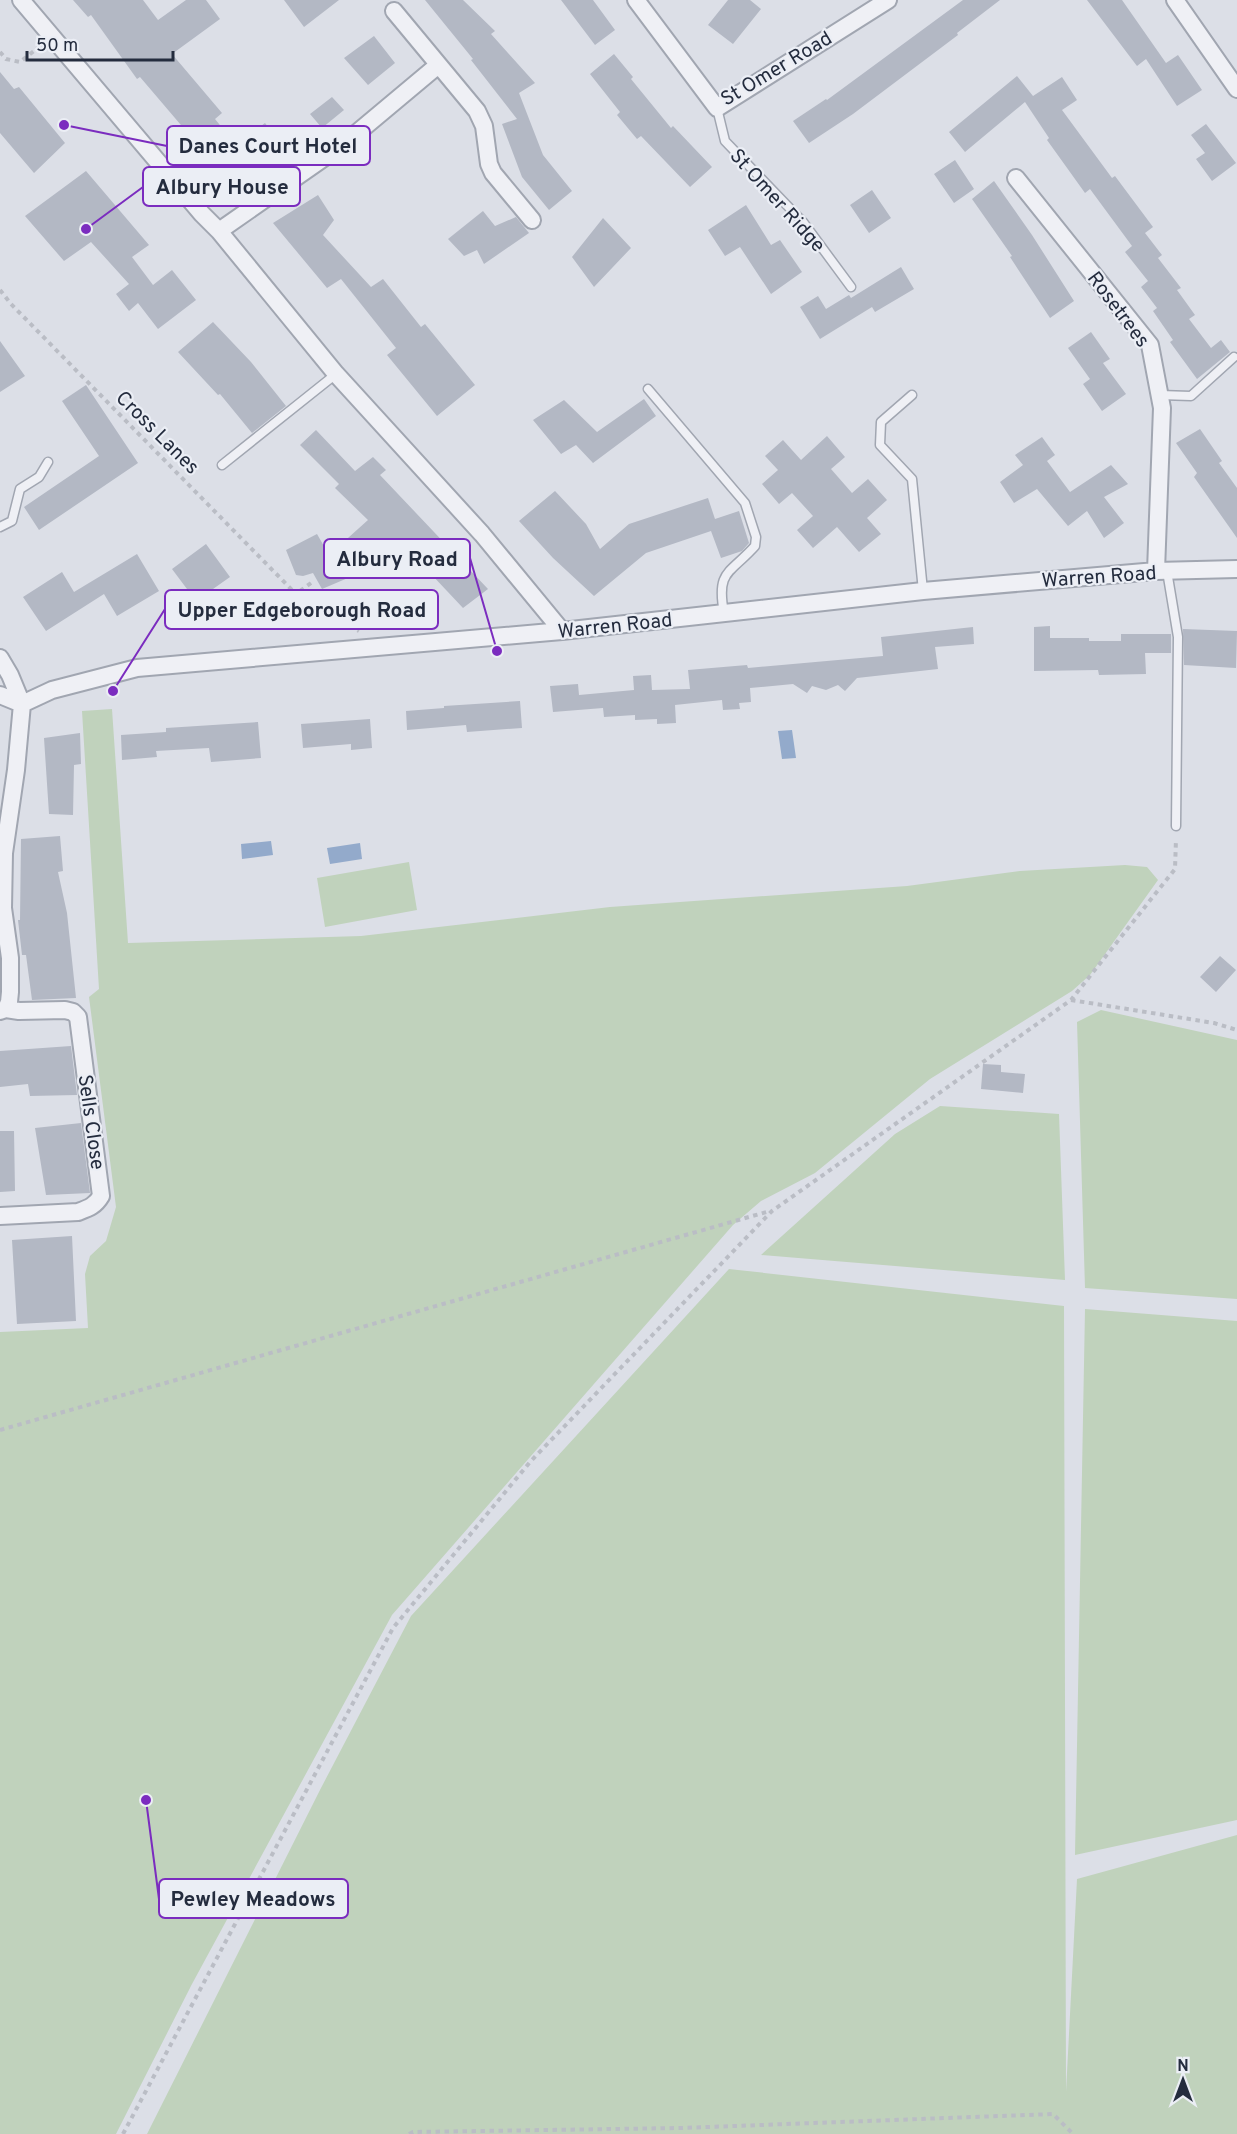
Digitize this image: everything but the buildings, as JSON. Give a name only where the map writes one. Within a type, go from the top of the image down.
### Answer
[{"type":"street","points":[[21,0],[196,207],[219,231],[336,374],[475,525],[562,631]]},
{"type":"street","name":"St Omer Road","points":[[636,0],[717,108],[888,0]]},
{"type":"street","points":[[1175,0],[1237,88]]},
{"type":"street","points":[[394,11],[437,66],[477,111],[484,126],[489,164],[493,173],[532,220]]},
{"type":"street","points":[[219,231],[345,143],[437,66]]},
{"type":"street","name":"Rosetrees","points":[[1016,178],[1150,345],[1162,408],[1162,572]]},
{"type":"street","name":"Warren Road","points":[[22,704],[51,690],[137,668],[562,631],[923,591],[1162,572],[1237,569]]},
{"type":"street","points":[[0,658],[22,704],[4,854],[3,908],[10,958],[9,1002],[3,1010]]},
{"type":"street","points":[[0,694],[22,704]]},
{"type":"street","name":"Sells Close","points":[[0,1216],[78,1212],[90,1208],[100,1196],[78,1017],[73,1012],[65,1010],[3,1010]]},
{"type":"lane","name":"St Omer Ridge","points":[[717,108],[725,141],[803,222],[851,287]]},
{"type":"lane","points":[[1160,395],[1191,396],[1234,357]]},
{"type":"lane","points":[[222,465],[336,374]]},
{"type":"lane","points":[[648,389],[745,503],[756,537],[755,546],[728,570],[723,578],[721,589],[724,613]]},
{"type":"lane","points":[[912,395],[880,422],[880,445],[912,479],[923,591]]},
{"type":"lane","points":[[0,527],[12,521],[20,489],[39,477],[48,462]]},
{"type":"lane","points":[[1162,572],[1178,637],[1176,826]]},
{"type":"path","points":[[0,52],[6,59],[20,62],[52,36]]},
{"type":"path","name":"Cross Lanes","points":[[0,290],[19,313],[296,594],[383,645]]},
{"type":"path","points":[[296,594],[310,584]]},
{"type":"path","points":[[123,2134],[393,1628],[530,1462],[772,1211],[1071,1000],[1175,869],[1176,826]]},
{"type":"path","points":[[1071,1000],[1214,1023],[1237,1030]]},
{"type":"path","points":[[0,1430],[772,1211]]},
{"type":"path","points":[[409,2134],[413,2132],[681,2128],[1053,2114],[1073,2134]]},
{"type":"green space","points":[[112,709],[128,943],[361,936],[610,907],[907,886],[1020,871],[1125,865],[1147,867],[1158,880],[1090,975],[1072,991],[930,1079],[815,1173],[761,1201],[733,1225],[392,1615],[192,1984],[116,2134],[0,2134],[0,1332],[88,1328],[85,1274],[90,1256],[106,1241],[116,1207],[89,997],[99,989],[82,711]]},
{"type":"green space","points":[[409,862],[417,910],[325,927],[317,878]]},
{"type":"green space","points":[[1101,1010],[1237,1040],[1237,1299],[1085,1288],[1077,1022]]},
{"type":"green space","points":[[940,1106],[1059,1114],[1065,1280],[761,1255],[895,1134]]},
{"type":"green space","points":[[729,1269],[1064,1306],[1066,2092],[1077,1879],[1237,1835],[1237,2134],[147,2134],[321,1788],[411,1616]]},
{"type":"green space","points":[[1085,1309],[1237,1321],[1237,1820],[1075,1855]]},
{"type":"water","points":[[792,730],[796,758],[782,759],[778,731]]},
{"type":"water","points":[[271,841],[273,855],[242,859],[241,844]]},
{"type":"water","points":[[360,843],[362,859],[330,864],[327,848]]},
{"type":"place","name":"Danes Court Hotel","points":[[64,125]]},
{"type":"place","name":"Albury House","points":[[86,229]]},
{"type":"place","name":"Albury Road","points":[[497,651]]},
{"type":"place","name":"Upper Edgeborough Road","points":[[113,691]]},
{"type":"place","name":"Pewley Meadows","points":[[146,1800]]}]
